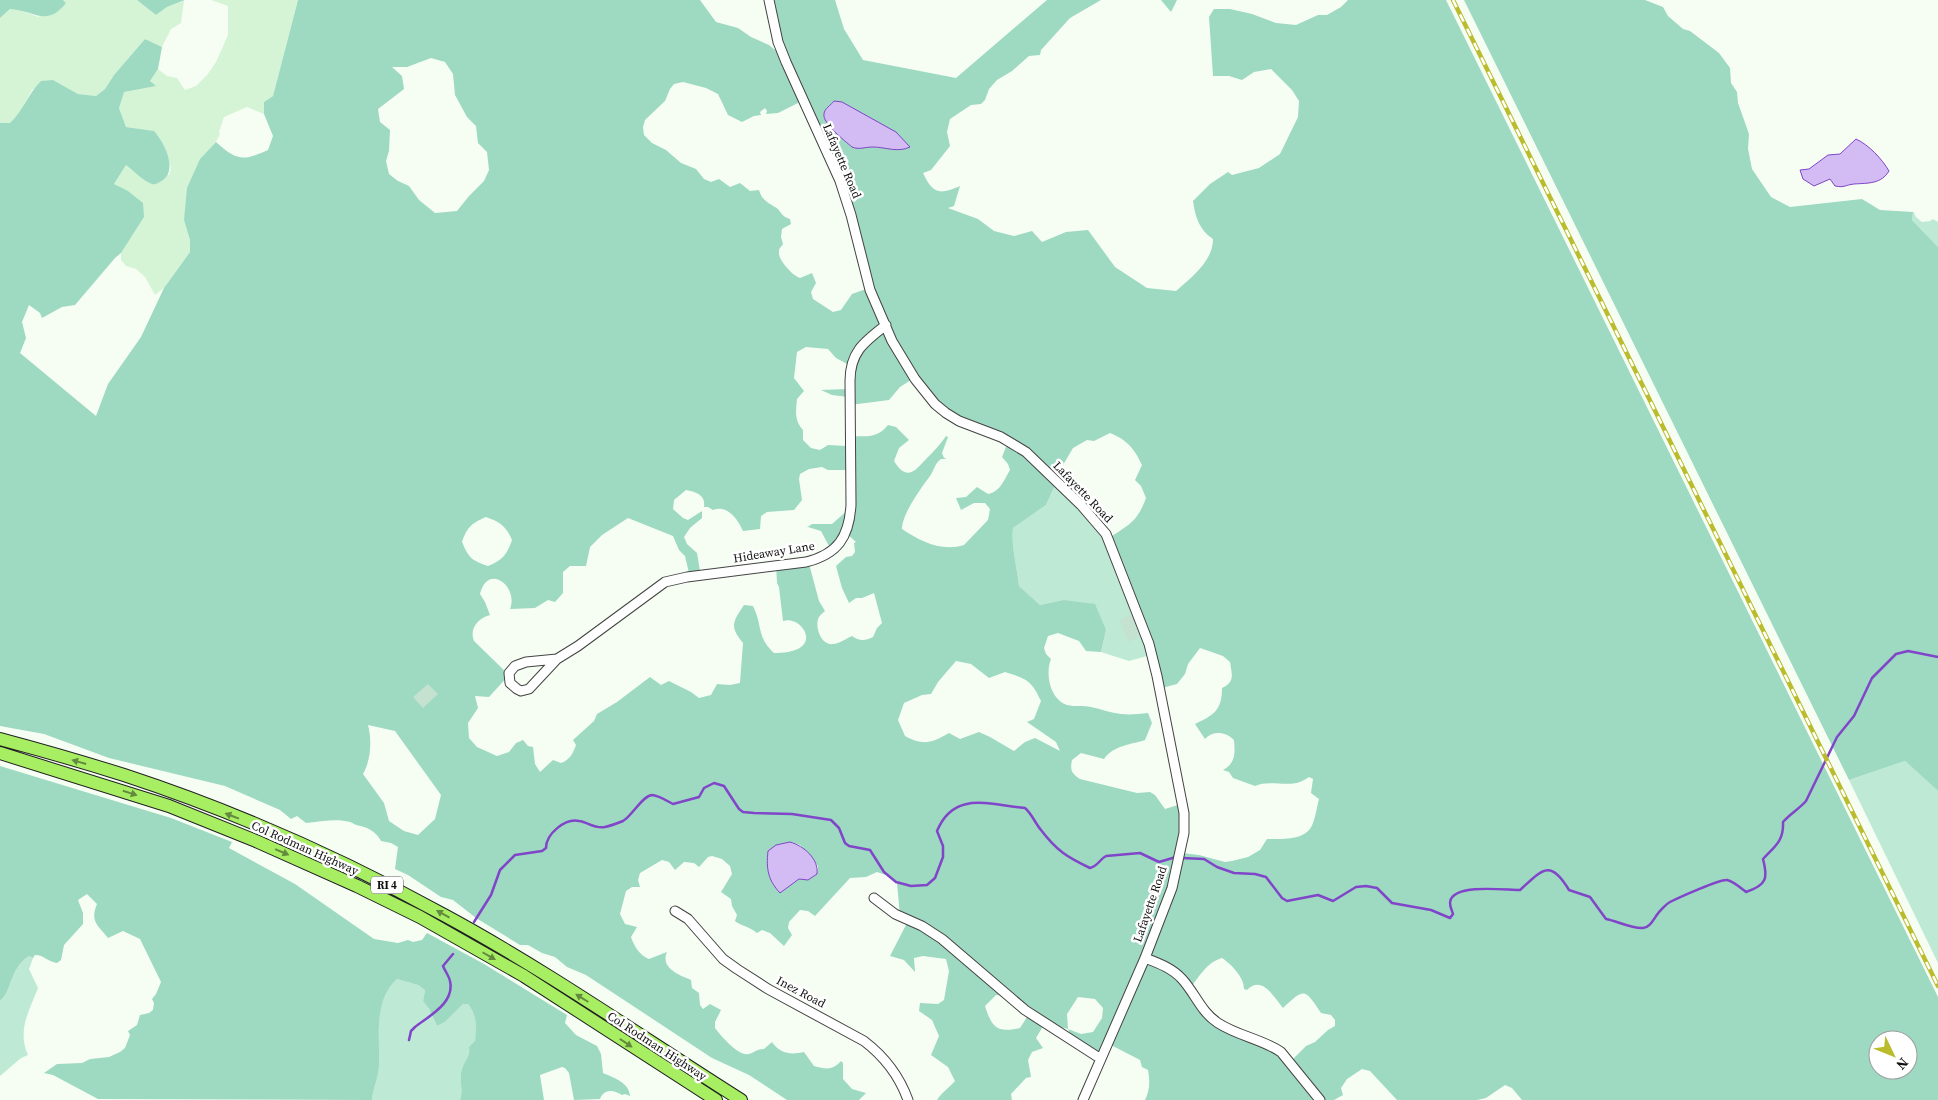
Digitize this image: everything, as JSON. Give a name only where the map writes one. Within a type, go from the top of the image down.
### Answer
[{"type":"highway","name":"Col Rodman Highway","points":[[0,739],[125,775],[182,796],[312,849],[409,896],[505,950],[741,1100]]},
{"type":"highway","name":"Col Rodman Highway","points":[[0,753],[169,806],[298,859],[357,886],[420,917],[524,976],[716,1100]]},
{"type":"street","name":"Lafayette Road","points":[[769,0],[783,56],[840,181],[851,215],[870,290],[886,325],[915,379],[935,404],[959,421],[1001,437],[1026,452],[1081,505],[1106,534],[1149,644],[1184,813],[1184,833],[1172,888],[1145,958],[1083,1100]]},
{"type":"street","name":"Hideaway Lane","points":[[557,659],[526,662],[515,666],[509,673],[510,683],[516,689],[529,689],[557,659],[666,582],[687,577],[806,562],[821,558],[839,544],[846,532],[850,519],[850,381],[852,364],[859,348],[886,325]]},
{"type":"street","points":[[874,898],[895,914],[922,926],[942,939],[1025,1010],[1101,1058]]},
{"type":"street","name":"Inez Road","points":[[675,910],[688,920],[723,959],[737,969],[768,989],[864,1041],[876,1050],[896,1072],[908,1100]]},
{"type":"street","points":[[1145,958],[1158,962],[1176,973],[1204,1011],[1216,1021],[1234,1032],[1281,1052],[1320,1100]]},
{"type":"green space","points":[[0,0],[63,0],[66,3],[52,15],[40,16],[10,9],[0,18]]},
{"type":"green space","points":[[63,0],[137,0],[156,15],[167,7],[184,1],[181,23],[171,29],[162,47],[145,39],[114,75],[105,89],[96,96],[78,94],[53,80],[32,90],[18,116],[10,123],[0,123],[0,18],[10,9],[19,9],[38,17],[66,3]]},
{"type":"green space","points":[[137,0],[185,0],[167,7],[156,15]]},
{"type":"green space","points":[[211,0],[298,0],[273,96],[264,102],[264,114],[247,107],[224,117],[216,142],[200,159],[184,220],[190,240],[190,252],[164,288],[155,295],[145,277],[136,269],[126,266],[121,260],[121,253],[144,217],[114,184],[126,165],[140,176],[169,175],[171,168],[166,151],[153,131],[126,127],[119,108],[123,92],[155,86],[150,81],[158,69],[167,76],[177,78],[185,90],[196,86],[207,75],[216,62],[228,35],[228,6]]},
{"type":"green space","points":[[298,0],[700,0],[716,22],[738,28],[751,37],[769,45],[781,55],[770,0],[835,0],[844,29],[863,60],[956,78],[1047,0],[1101,0],[1070,18],[1041,50],[1040,55],[1029,56],[1012,71],[997,80],[989,89],[985,100],[981,104],[971,105],[950,119],[947,132],[950,146],[931,170],[923,173],[930,185],[937,191],[947,191],[960,186],[954,206],[948,208],[978,219],[994,231],[1014,236],[1032,231],[1042,242],[1066,232],[1088,230],[1115,267],[1147,288],[1176,291],[1206,261],[1212,247],[1213,239],[1198,222],[1193,201],[1210,184],[1228,172],[1232,175],[1259,168],[1280,154],[1298,117],[1299,101],[1292,90],[1271,69],[1254,72],[1242,80],[1229,76],[1213,76],[1209,17],[1214,9],[1230,9],[1252,14],[1276,23],[1296,25],[1318,15],[1327,15],[1341,7],[1348,0],[1446,0],[1938,997],[1938,1100],[1522,1100],[1512,1088],[1505,1085],[1486,1098],[1477,1100],[1397,1100],[1370,1071],[1362,1069],[1347,1079],[1341,1088],[1343,1095],[1334,1100],[1145,1100],[1149,1089],[1149,1074],[1148,1070],[1142,1067],[1140,1060],[1109,1044],[1103,1055],[1073,1041],[1068,1029],[1045,1023],[1036,1038],[1043,1048],[1032,1052],[1028,1060],[1031,1077],[1026,1078],[1011,1094],[1012,1100],[937,1100],[955,1081],[948,1067],[931,1055],[939,1036],[932,1020],[919,1011],[920,1003],[938,1004],[944,1000],[949,971],[946,959],[923,956],[914,958],[915,972],[904,960],[890,956],[908,921],[900,916],[897,883],[889,876],[877,872],[866,877],[850,878],[815,916],[808,911],[800,910],[789,922],[788,928],[792,935],[784,946],[770,933],[762,930],[757,933],[735,921],[737,915],[732,906],[731,899],[721,892],[732,874],[730,866],[722,859],[712,856],[708,857],[699,867],[694,863],[684,862],[675,870],[669,862],[662,860],[640,873],[638,880],[640,887],[632,887],[626,891],[620,914],[625,924],[637,927],[631,937],[640,953],[649,959],[667,952],[666,962],[668,967],[691,980],[692,988],[699,993],[700,1005],[703,1009],[710,1004],[721,1010],[715,1022],[715,1028],[730,1045],[740,1052],[749,1054],[764,1049],[772,1042],[786,1053],[804,1052],[814,1066],[829,1068],[841,1061],[843,1063],[843,1079],[852,1089],[866,1093],[859,1100],[787,1100],[749,1075],[712,1058],[586,975],[567,967],[555,957],[542,953],[528,945],[520,945],[476,918],[453,900],[441,897],[408,875],[395,869],[398,847],[381,841],[375,833],[367,828],[345,821],[334,820],[306,823],[297,816],[291,819],[280,810],[225,786],[109,758],[44,734],[0,726],[0,123],[10,123],[41,81],[53,80],[78,94],[96,96],[105,89],[114,75],[145,39],[162,47],[158,69],[150,81],[156,86],[124,92],[119,108],[126,127],[154,131],[158,136],[168,156],[169,169],[167,175],[158,183],[152,184],[126,165],[114,184],[128,191],[143,203],[144,217],[121,253],[75,305],[62,307],[42,318],[40,313],[29,305],[22,322],[26,338],[20,353],[96,416],[108,384],[141,337],[164,288],[190,252],[190,240],[184,220],[187,188],[200,159],[216,142],[229,153],[240,157],[252,156],[268,150],[273,136],[264,114],[264,102],[273,96]],"holes":[[[431,58],[445,62],[453,74],[455,95],[467,117],[476,126],[478,143],[487,152],[489,170],[484,181],[457,211],[435,213],[419,200],[409,186],[389,174],[386,161],[389,151],[390,130],[380,122],[378,109],[404,89],[402,76],[392,67],[407,67]],[[683,82],[706,88],[718,94],[728,115],[742,122],[761,115],[760,112],[765,108],[766,114],[778,113],[802,101],[853,216],[869,288],[852,294],[841,310],[833,312],[813,299],[811,292],[816,283],[812,273],[800,278],[797,277],[786,267],[780,258],[779,249],[783,244],[781,237],[782,229],[791,224],[790,219],[765,200],[759,190],[750,191],[740,183],[730,187],[719,179],[711,182],[704,179],[696,169],[681,163],[666,150],[652,143],[644,135],[643,127],[645,120],[665,101],[674,84]],[[806,347],[828,349],[836,358],[849,365],[847,389],[821,390],[832,395],[848,397],[850,405],[889,400],[900,387],[914,378],[952,417],[1008,442],[1002,457],[1010,470],[999,488],[988,494],[977,487],[966,497],[956,498],[961,510],[974,503],[985,503],[990,509],[988,520],[964,545],[955,547],[931,544],[916,538],[902,529],[905,516],[937,462],[946,458],[944,458],[942,453],[948,437],[946,436],[919,467],[907,473],[894,461],[899,448],[909,440],[896,427],[888,425],[880,433],[871,436],[849,436],[846,446],[828,445],[820,450],[811,448],[803,440],[803,430],[798,423],[796,415],[797,399],[804,391],[794,378],[797,352]],[[1110,433],[1129,445],[1142,465],[1135,480],[1141,486],[1146,498],[1143,506],[1132,522],[1109,538],[1150,657],[1158,689],[1177,684],[1200,648],[1223,656],[1230,662],[1232,678],[1222,688],[1222,695],[1216,711],[1195,724],[1205,739],[1212,734],[1220,733],[1234,740],[1232,761],[1223,770],[1229,772],[1233,778],[1255,786],[1266,783],[1291,784],[1303,781],[1309,777],[1313,779],[1311,793],[1319,799],[1313,823],[1306,833],[1294,838],[1267,839],[1260,850],[1248,857],[1232,861],[1225,862],[1199,855],[1182,853],[1181,804],[1165,809],[1155,795],[1150,792],[1137,793],[1080,779],[1073,773],[1071,769],[1072,760],[1081,753],[1104,759],[1117,748],[1145,740],[1152,723],[1148,713],[1121,714],[1088,706],[1070,706],[1061,702],[1056,697],[1049,679],[1051,659],[1046,654],[1044,648],[1048,636],[1058,633],[1079,641],[1086,651],[1101,652],[1106,630],[1095,604],[1063,600],[1040,605],[1019,586],[1013,549],[1013,528],[1046,505],[1057,481],[1054,477],[1073,448],[1087,440],[1094,441]],[[822,467],[828,470],[848,470],[849,509],[832,524],[812,524],[806,528],[821,531],[830,548],[845,532],[856,542],[854,543],[855,552],[852,556],[846,557],[836,566],[842,588],[849,603],[856,598],[862,598],[874,593],[882,623],[877,628],[873,637],[862,640],[852,636],[835,644],[825,642],[820,635],[817,625],[819,617],[825,611],[819,601],[808,560],[776,564],[783,621],[789,620],[799,624],[805,633],[805,643],[795,650],[774,653],[762,636],[753,606],[744,605],[734,624],[734,628],[743,643],[740,683],[730,685],[717,684],[711,695],[699,698],[669,681],[661,685],[650,677],[617,702],[597,714],[594,721],[573,740],[576,745],[567,760],[561,763],[553,760],[540,772],[535,764],[533,747],[528,746],[523,740],[516,743],[509,752],[497,756],[477,747],[469,738],[468,723],[478,708],[475,696],[489,697],[509,675],[474,641],[473,637],[474,628],[478,621],[490,615],[480,594],[484,585],[489,580],[495,579],[507,586],[512,601],[510,609],[535,608],[548,600],[555,602],[563,593],[563,572],[570,566],[586,566],[590,547],[602,535],[628,518],[673,536],[679,550],[685,556],[689,573],[700,571],[697,553],[687,544],[684,537],[690,528],[702,518],[702,511],[688,520],[673,509],[674,500],[686,490],[693,492],[702,497],[704,507],[713,510],[723,509],[731,514],[743,531],[760,529],[761,516],[767,512],[794,510],[802,500],[800,474],[809,469]],[[486,517],[502,525],[512,540],[503,556],[497,562],[488,566],[471,558],[462,542],[468,529],[477,521]],[[956,661],[971,664],[989,678],[1005,672],[1018,676],[1031,684],[1041,701],[1034,719],[1027,722],[1056,742],[1060,751],[1035,738],[1025,742],[1014,751],[979,732],[960,739],[949,733],[927,742],[917,741],[905,736],[898,720],[904,703],[922,695],[931,694],[938,682]],[[368,725],[395,731],[441,795],[435,819],[418,835],[404,831],[389,821],[384,803],[363,774],[368,763],[370,737]],[[790,842],[800,845],[818,866],[817,874],[808,880],[799,879],[776,845]],[[1222,958],[1237,972],[1242,980],[1244,989],[1247,990],[1252,986],[1262,986],[1271,993],[1283,1008],[1300,994],[1308,995],[1321,1013],[1331,1015],[1335,1020],[1335,1026],[1315,1042],[1306,1046],[1291,1061],[1214,1020],[1190,988],[1212,963]],[[996,995],[1009,996],[1029,1014],[1020,1028],[1006,1030],[993,1024],[985,1006]],[[1078,997],[1095,999],[1103,1008],[1102,1018],[1093,1032],[1081,1034],[1068,1029],[1067,1014]]]},
{"type":"green space","points":[[1161,0],[1177,0],[1171,12]]},
{"type":"green space","points":[[1464,0],[1645,0],[1663,7],[1668,16],[1683,29],[1690,31],[1719,53],[1730,68],[1731,83],[1737,92],[1738,103],[1749,134],[1748,149],[1752,169],[1771,197],[1790,207],[1862,199],[1880,210],[1913,212],[1912,220],[1938,247],[1938,791],[1905,761],[1849,780]]},
{"type":"green space","points":[[1913,211],[1922,222],[1933,219],[1938,222],[1938,247],[1912,220]]},
{"type":"green space","points":[[1057,481],[1109,538],[1147,656],[1129,661],[1101,652],[1106,630],[1063,600],[1040,605],[1019,586],[1013,549],[1013,528],[1046,505]]},
{"type":"green space","points":[[1132,614],[1139,637],[1128,642],[1120,620]]},
{"type":"green space","points":[[428,684],[438,694],[423,708],[413,697]]},
{"type":"green space","points":[[1905,761],[1938,791],[1938,963],[1849,780]]},
{"type":"green space","points":[[0,766],[171,818],[232,842],[229,848],[295,884],[374,939],[398,943],[408,940],[413,942],[422,940],[427,933],[484,964],[567,1015],[565,1023],[576,1035],[597,1046],[601,1054],[603,1073],[624,1084],[630,1096],[610,1091],[604,1093],[600,1099],[574,1100],[569,1073],[562,1067],[540,1075],[544,1100],[460,1100],[461,1072],[468,1056],[469,1047],[475,1041],[476,1036],[476,1022],[471,1008],[468,1004],[463,1004],[445,1022],[437,1026],[423,1001],[425,990],[418,985],[397,979],[389,988],[381,1008],[379,1019],[379,1069],[372,1100],[98,1099],[53,1075],[44,1073],[57,1064],[82,1063],[90,1059],[109,1057],[120,1052],[125,1048],[130,1035],[128,1031],[137,1025],[140,1015],[153,1010],[154,1003],[152,999],[161,982],[140,939],[123,931],[108,938],[101,930],[94,915],[97,904],[87,894],[78,900],[83,913],[83,924],[64,945],[61,960],[57,963],[38,955],[35,955],[33,958],[29,956],[14,973],[7,991],[0,1001]]},
{"type":"green space","points":[[29,956],[33,958],[29,969],[38,988],[24,1029],[25,1046],[28,1055],[21,1058],[0,1076],[0,1001],[7,991],[14,973]]},
{"type":"green space","points":[[397,979],[418,985],[425,990],[423,1001],[437,1026],[445,1022],[463,1004],[468,1004],[472,1011],[477,1031],[474,1045],[461,1072],[460,1100],[372,1100],[379,1069],[379,1019],[381,1009],[384,998]]},
{"type":"shaded area","points":[[834,101],[842,102],[896,132],[910,147],[896,150],[878,147],[852,147],[835,132],[824,118],[825,110]]},
{"type":"shaded area","points":[[1856,139],[1879,157],[1889,171],[1886,175],[1878,181],[1841,187],[1835,186],[1830,179],[1814,186],[1803,179],[1800,170],[1809,169],[1828,155],[1840,154]]},
{"type":"shaded area","points":[[790,842],[810,854],[816,863],[817,874],[808,880],[799,879],[780,893],[769,874],[767,863],[768,851],[776,845]]},
{"type":"waterway","points":[[1182,858],[1204,859],[1217,867],[1234,873],[1255,874],[1266,877],[1282,898],[1287,901],[1318,895],[1333,901],[1356,887],[1366,886],[1377,888],[1392,903],[1431,910],[1450,918],[1453,914],[1450,901],[1456,894],[1472,890],[1520,890],[1534,877],[1546,870],[1556,874],[1569,890],[1590,897],[1606,919],[1643,928],[1649,925],[1669,903],[1708,885],[1727,880],[1746,892],[1758,887],[1765,876],[1763,859],[1780,839],[1783,822],[1806,801],[1837,737],[1854,716],[1872,678],[1896,654],[1908,651],[1938,657]]},
{"type":"waterway","points":[[474,922],[491,895],[500,870],[515,855],[542,851],[546,848],[549,837],[562,825],[574,821],[598,827],[607,827],[623,821],[648,796],[657,796],[673,804],[699,797],[704,788],[714,783],[724,786],[743,812],[792,814],[831,820],[839,828],[845,843],[849,846],[870,850],[884,872],[896,882],[911,886],[927,885],[935,878],[943,857],[943,846],[937,831],[944,818],[953,810],[963,805],[974,803],[1025,808],[1057,848],[1090,868],[1106,856],[1140,853],[1159,862],[1176,857]]},
{"type":"waterway","points":[[409,1040],[411,1031],[440,1008],[449,996],[451,989],[450,981],[443,966],[453,954]]},
{"type":"railway","points":[[1453,0],[1938,986]]}]
